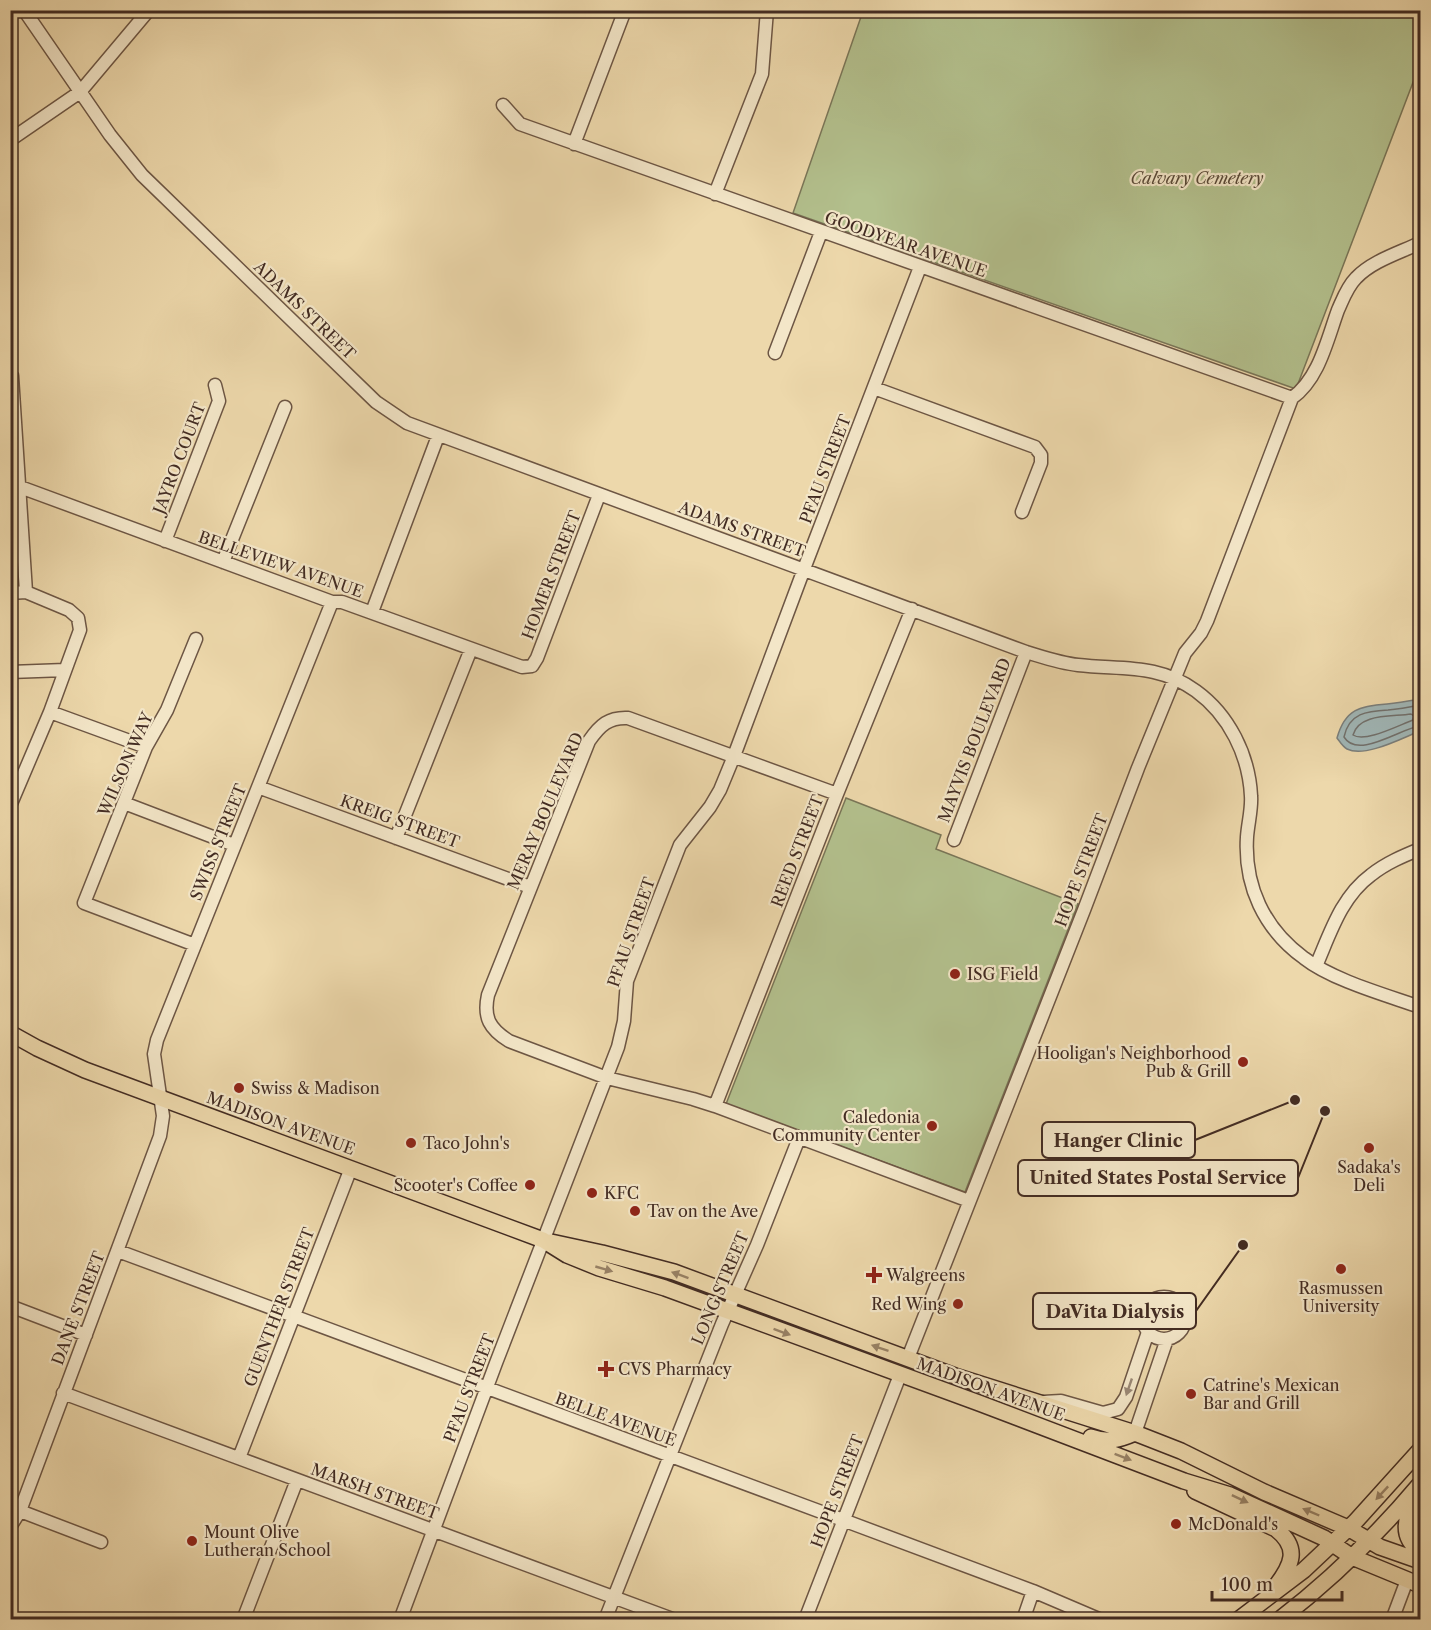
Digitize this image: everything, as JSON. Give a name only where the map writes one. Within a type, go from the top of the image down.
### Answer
[{"type":"main road","name":"MADISON AVENUE","points":[[10,1033],[60,1059],[543,1240],[645,1264],[1000,1390],[1135,1433],[1181,1451],[1264,1492],[1348,1528],[1368,1541],[1420,1561]]},
{"type":"main road","name":"MADISON AVENUE","points":[[543,1240],[567,1255],[599,1268],[629,1275],[1184,1481],[1230,1495],[1324,1538],[1352,1557],[1414,1582]]},
{"type":"main road","points":[[900,1375],[912,1371],[969,1386],[1000,1390]]},
{"type":"main road","points":[[979,1403],[1101,1440],[1117,1440],[1135,1433]]},
{"type":"main road","points":[[1238,1620],[1304,1570],[1348,1528],[1420,1449]]},
{"type":"main road","points":[[1184,1481],[1198,1494],[1276,1529],[1288,1540],[1291,1550],[1290,1564],[1267,1599]]},
{"type":"main road","points":[[1279,1620],[1352,1557],[1420,1484]]},
{"type":"main road","points":[[1420,1490],[1406,1521],[1408,1538],[1420,1551]]},
{"type":"street","name":"ADAMS STREET","points":[[24,10],[110,135],[142,175],[376,402],[407,423],[1026,652],[1078,665],[1138,669],[1175,679],[1196,691],[1217,711],[1234,735],[1244,755],[1250,777],[1251,798],[1247,839],[1248,866],[1254,893],[1263,915],[1285,943],[1316,966],[1420,1007]]},
{"type":"street","points":[[10,140],[80,92],[149,10]]},
{"type":"street","points":[[574,144],[625,10]]},
{"type":"street","points":[[716,194],[762,74],[767,10]]},
{"type":"street","name":"GOODYEAR AVENUE","points":[[503,105],[520,124],[1292,398]]},
{"type":"street","points":[[775,352],[821,232]]},
{"type":"street","points":[[1292,398],[1304,390],[1316,370],[1345,294],[1354,280],[1364,270],[1420,243]]},
{"type":"street","name":"PFAU STREET","points":[[400,1620],[486,1389],[607,1078],[624,1021],[627,981],[680,845],[710,807],[720,790],[734,756],[920,267]]},
{"type":"street","points":[[12,375],[26,592]]},
{"type":"street","name":"JAYRO COURT","points":[[165,541],[219,401],[215,385]]},
{"type":"street","points":[[874,388],[1035,447],[1041,455],[1041,464],[1022,512]]},
{"type":"street","name":"HOPE STREET","points":[[908,1358],[1138,768],[1185,653],[1201,633],[1207,621],[1292,398]]},
{"type":"street","points":[[224,562],[285,407]]},
{"type":"street","points":[[372,612],[438,436]]},
{"type":"street","name":"BELLEVIEW AVENUE","points":[[20,487],[332,602],[342,602],[372,612],[522,667],[532,666]]},
{"type":"street","name":"HOMER STREET","points":[[532,666],[599,495]]},
{"type":"street","points":[[10,593],[26,592],[69,610],[78,618],[80,630],[50,712],[10,806]]},
{"type":"street","name":"SWISS STREET","points":[[160,1097],[154,1054],[157,1040],[332,602]]},
{"type":"street","name":"REED STREET","points":[[715,1106],[912,609]]},
{"type":"street","name":"WILSON WAY","points":[[195,945],[84,903],[146,747],[167,710],[196,639]]},
{"type":"street","points":[[396,837],[471,649]]},
{"type":"street","name":"MAYVIS BOULEVARD","points":[[954,840],[1026,652]]},
{"type":"street","points":[[10,672],[65,670]]},
{"type":"street","points":[[50,712],[146,747]]},
{"type":"street","name":"MERAY BOULEVARD","points":[[837,794],[628,718],[614,718],[596,731],[589,741],[488,995],[485,1007],[489,1022],[496,1033],[509,1041],[607,1078],[715,1106],[969,1201]]},
{"type":"street","name":"KREIG STREET","points":[[258,786],[530,887]]},
{"type":"street","points":[[124,803],[234,845]]},
{"type":"street","points":[[1316,966],[1336,918],[1351,894],[1369,876],[1420,849]]},
{"type":"street","name":"DANE STREET","points":[[10,1527],[20,1511],[160,1136],[163,1116],[160,1097]]},
{"type":"street","name":"LONG STREET","points":[[606,1620],[727,1311],[799,1138]]},
{"type":"street","name":"GUENTHER STREET","points":[[239,1458],[351,1168]]},
{"type":"street","name":"BELLE AVENUE","points":[[118,1251],[843,1520],[1101,1620]]},
{"type":"street","points":[[1158,1298],[1171,1298],[1181,1306],[1185,1318],[1182,1330],[1167,1339],[1157,1338],[1145,1327],[1143,1316],[1148,1305],[1158,1298]]},
{"type":"street","points":[[10,1306],[86,1335]]},
{"type":"street","points":[[1043,1402],[1062,1401],[1103,1413],[1118,1409],[1126,1397],[1148,1332]]},
{"type":"street","points":[[1135,1433],[1167,1339]]},
{"type":"street","name":"HOPE STREET","points":[[804,1620],[900,1375]]},
{"type":"street","name":"MARSH STREET","points":[[63,1393],[675,1620]]},
{"type":"street","points":[[248,1618],[297,1480]]},
{"type":"street","points":[[20,1511],[101,1542]]},
{"type":"street","points":[[1392,1620],[1414,1582]]},
{"type":"street","points":[[1023,1620],[1033,1592]]},
{"type":"green space","name":"Calvary Cemetery","points":[[863,11],[1420,11],[1420,64],[1296,389],[793,213]]},
{"type":"green space","name":"ISG Field","points":[[846,798],[941,835],[936,849],[1078,904],[965,1192],[726,1104]]},
{"type":"water","points":[[1420,699],[1420,731],[1384,746],[1363,751],[1347,749],[1337,738],[1344,721],[1361,708]]},
{"type":"place","name":"ISG Field","points":[[955,974]]},
{"type":"place","name":"Hooligan's Neighborhood Pub & Grill","points":[[1243,1062]]},
{"type":"place","name":"Swiss & Madison","points":[[239,1088]]},
{"type":"place","name":"Hanger Clinic","points":[[1295,1100]]},
{"type":"place","name":"United States Postal Service","points":[[1325,1111]]},
{"type":"place","name":"Caledonia Community Center","points":[[932,1126]]},
{"type":"place","name":"Taco John's","points":[[411,1143]]},
{"type":"place","name":"Sadaka's Deli","points":[[1369,1148]]},
{"type":"place","name":"Scooter's Coffee","points":[[530,1185]]},
{"type":"place","name":"KFC","points":[[592,1193]]},
{"type":"place","name":"Tav on the Ave","points":[[635,1211]]},
{"type":"place","name":"DaVita Dialysis","points":[[1243,1245]]},
{"type":"place","name":"Rasmussen University","points":[[1341,1269]]},
{"type":"place","name":"Walgreens","points":[[874,1275]]},
{"type":"place","name":"Red Wing","points":[[958,1304]]},
{"type":"place","name":"CVS Pharmacy","points":[[606,1369]]},
{"type":"place","name":"Catrine's Mexican Bar and Grill","points":[[1191,1394]]},
{"type":"place","name":"McDonald's","points":[[1176,1524]]},
{"type":"place","name":"Mount Olive Lutheran School","points":[[192,1541]]}]
